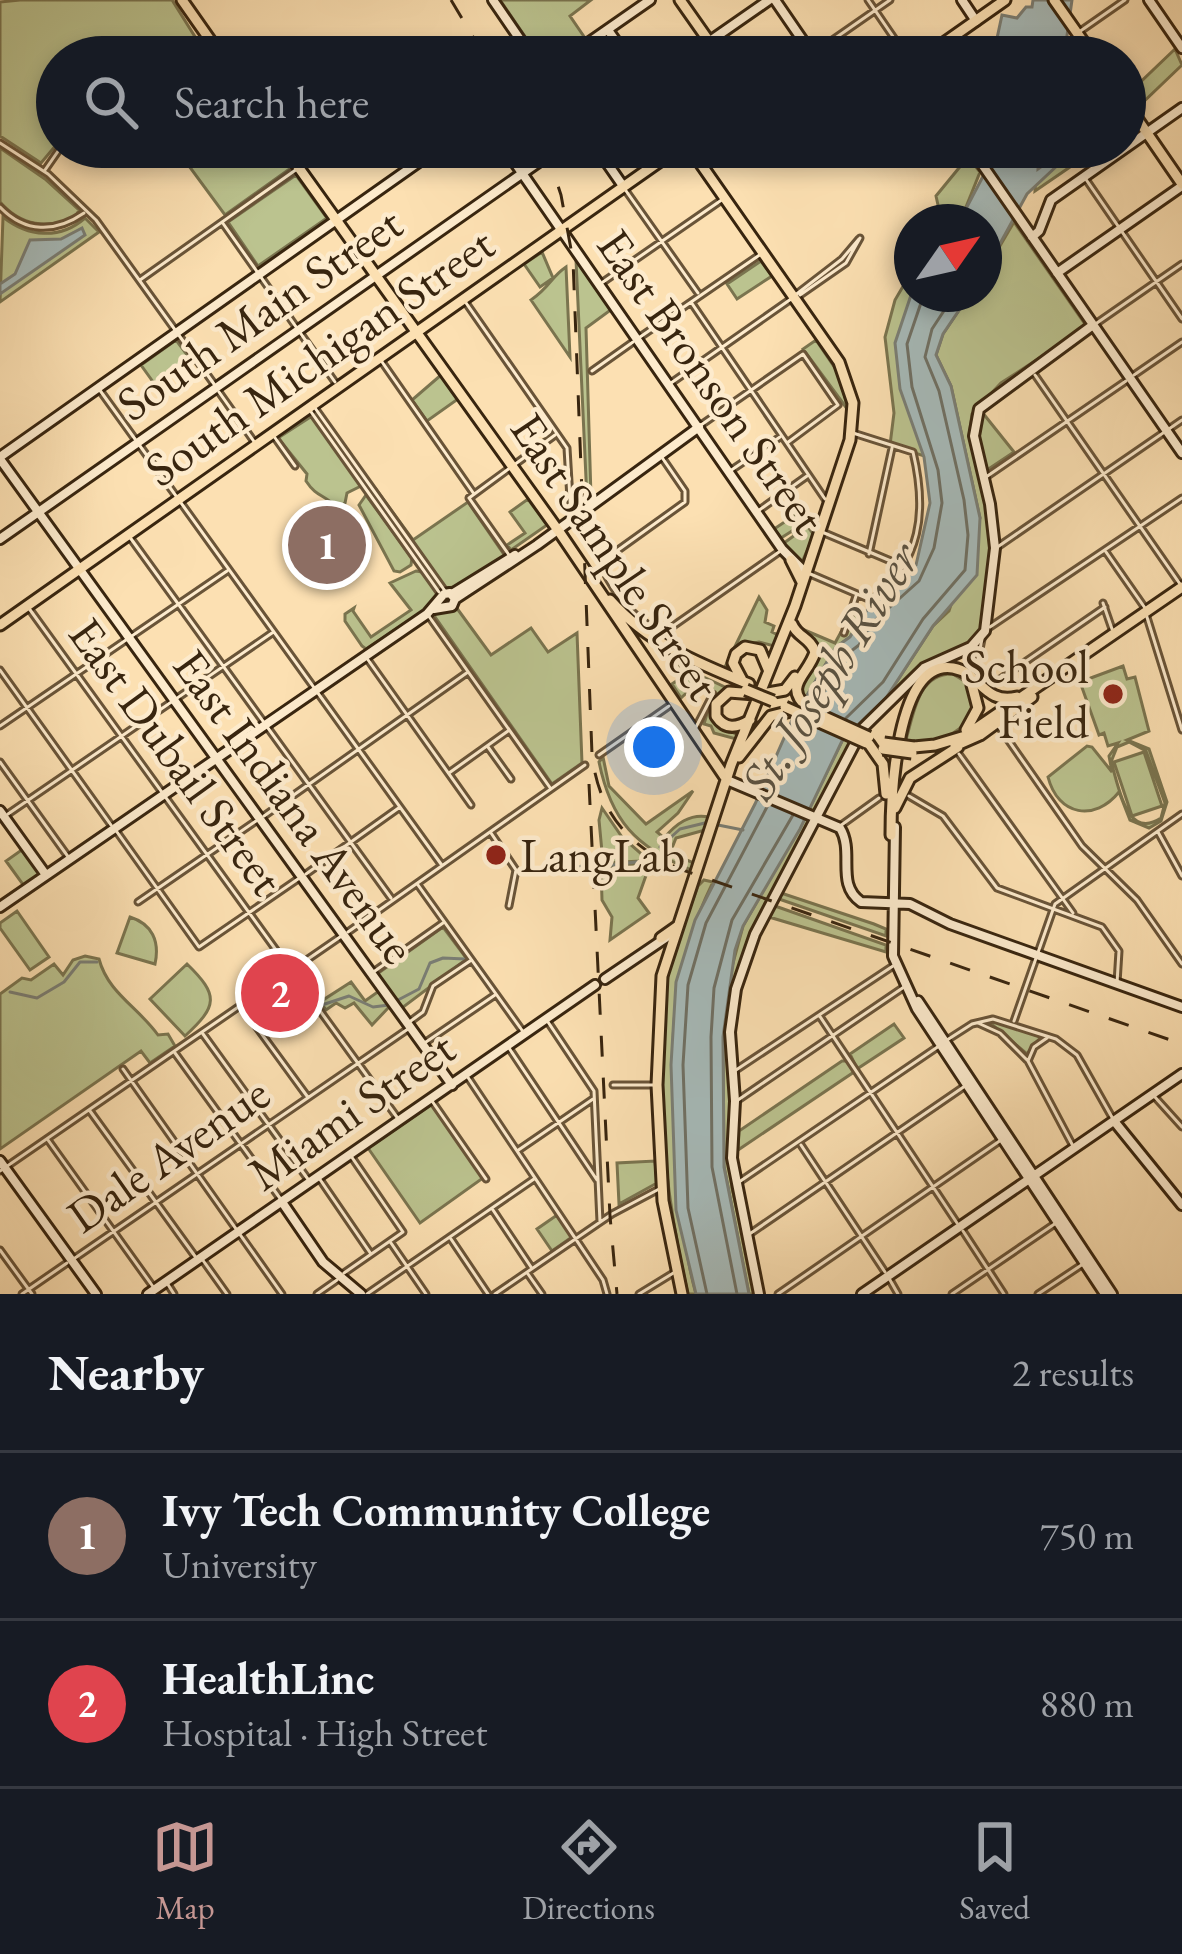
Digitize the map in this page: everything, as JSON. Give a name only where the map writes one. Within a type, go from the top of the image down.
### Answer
[{"type":"main road","points":[[182,0],[207,36]]},
{"type":"main road","points":[[680,0],[705,36]]},
{"type":"main road","points":[[954,36],[1005,0]]},
{"type":"main road","points":[[1054,0],[1079,36]]},
{"type":"main road","points":[[1147,133],[1182,185]]},
{"type":"main road","name":"East Sample Street","points":[[299,168],[676,701],[726,784]]},
{"type":"main road","name":"South Michigan Street","points":[[0,625],[649,168]]},
{"type":"main road","points":[[682,1294],[662,1187],[657,1085],[660,985],[726,784],[820,532],[851,433],[853,403],[846,376],[703,168]]},
{"type":"main road","points":[[558,531],[613,603],[642,631],[685,658],[868,741],[913,750],[962,748]]},
{"type":"main road","points":[[802,585],[794,563],[811,559]]},
{"type":"main road","points":[[896,808],[910,778],[962,748],[1027,694],[1182,587]]},
{"type":"main road","points":[[603,599],[651,645],[682,663],[760,692]]},
{"type":"main road","points":[[726,784],[782,650],[795,606]]},
{"type":"main road","points":[[792,624],[815,652],[797,686],[799,699],[810,710],[868,741],[883,764],[892,840]]},
{"type":"main road","points":[[749,720],[729,726],[715,712],[723,694],[732,691],[789,688],[811,652],[800,639],[791,640],[782,650]]},
{"type":"main road","points":[[760,692],[733,666],[741,649],[760,650],[768,662],[768,674]]},
{"type":"main road","points":[[913,750],[946,743],[995,720],[1083,657]]},
{"type":"main road","points":[[892,840],[894,767],[920,680],[936,669],[951,668],[967,674],[993,697],[1027,694]]},
{"type":"main road","points":[[896,808],[901,755],[919,692],[928,679],[947,671],[971,684],[977,708],[968,729],[946,743]]},
{"type":"main road","points":[[740,757],[771,716],[789,707],[810,710]]},
{"type":"main road","points":[[661,938],[678,926]]},
{"type":"street","points":[[493,0],[518,36]]},
{"type":"street","points":[[599,36],[650,0]]},
{"type":"street","points":[[717,36],[772,0],[797,36]]},
{"type":"street","points":[[868,0],[893,36]]},
{"type":"street","points":[[839,36],[890,0]]},
{"type":"street","points":[[962,0],[976,21]]},
{"type":"street","points":[[1076,31],[1124,0]]},
{"type":"street","points":[[1149,0],[1180,45]]},
{"type":"street","points":[[608,30],[612,36]]},
{"type":"street","points":[[1147,133],[1182,108]]},
{"type":"street","points":[[0,142],[36,166]]},
{"type":"street","points":[[39,168],[86,210],[256,444]]},
{"type":"street","points":[[140,280],[299,168]]},
{"type":"street","points":[[0,458],[410,168]]},
{"type":"street","name":"East Bronson Street","points":[[519,168],[794,563],[806,573],[872,600],[905,567]]},
{"type":"street","name":"South Main Street","points":[[0,539],[529,168]]},
{"type":"street","points":[[611,168],[700,296]]},
{"type":"street","points":[[985,168],[1182,453]]},
{"type":"street","points":[[1030,234],[1040,230],[1048,203],[1096,168]]},
{"type":"street","points":[[1084,176],[1182,319]]},
{"type":"street","points":[[1057,273],[1182,185]]},
{"type":"street","points":[[600,284],[724,198]]},
{"type":"street","points":[[0,207],[38,228],[67,224],[86,210]]},
{"type":"street","points":[[222,222],[338,387]]},
{"type":"street","points":[[669,383],[842,260],[860,238],[846,263],[793,297]]},
{"type":"street","points":[[592,371],[762,253]]},
{"type":"street","points":[[978,659],[995,548],[974,421],[985,401],[1182,264]]},
{"type":"street","points":[[464,298],[568,451],[571,517]]},
{"type":"street","points":[[691,302],[829,504]]},
{"type":"street","points":[[984,478],[1182,342]]},
{"type":"street","points":[[1,903],[447,598],[558,531],[571,517],[803,354],[838,407],[787,443]]},
{"type":"street","points":[[379,358],[512,559]]},
{"type":"street","points":[[1030,368],[1182,587]]},
{"type":"street","points":[[98,388],[442,866]]},
{"type":"street","points":[[310,406],[447,598]]},
{"type":"street","points":[[995,548],[1182,420]]},
{"type":"street","points":[[472,496],[557,433]]},
{"type":"street","points":[[820,532],[905,567],[913,549],[920,505],[913,452],[851,433]]},
{"type":"street","points":[[272,434],[295,466]]},
{"type":"street","points":[[730,471],[782,436]]},
{"type":"street","points":[[869,554],[892,446]]},
{"type":"street","points":[[660,454],[685,491],[685,502],[603,564],[610,583],[656,630],[669,629],[782,549]]},
{"type":"street","name":"East Indiana Avenue","points":[[0,458],[452,1085]]},
{"type":"street","points":[[758,511],[809,475]]},
{"type":"street","points":[[758,1294],[734,1183],[731,1019],[745,960],[814,818],[863,728],[928,665],[967,650],[984,633],[1182,498]]},
{"type":"street","points":[[128,534],[392,901]]},
{"type":"street","points":[[1105,551],[1146,612],[1182,730]]},
{"type":"street","points":[[0,726],[228,570]]},
{"type":"street","points":[[844,633],[857,594]]},
{"type":"street","points":[[993,685],[1104,605],[1114,635]]},
{"type":"street","name":"East Dubail Street","points":[[27,606],[399,1121]]},
{"type":"street","points":[[430,612],[550,789]]},
{"type":"street","points":[[46,874],[1,816],[274,632]]},
{"type":"street","points":[[365,656],[471,805]]},
{"type":"street","points":[[0,670],[199,947],[400,807]]},
{"type":"street","points":[[138,902],[468,672]]},
{"type":"street","points":[[693,731],[712,694]]},
{"type":"street","points":[[599,755],[676,701]]},
{"type":"street","points":[[995,720],[1082,846],[1137,900],[1182,964]]},
{"type":"street","points":[[448,773],[509,730]]},
{"type":"street","points":[[487,746],[511,779]]},
{"type":"street","points":[[962,748],[1059,898],[1077,916]]},
{"type":"street","points":[[0,762],[70,859]]},
{"type":"street","points":[[96,1294],[2,1167],[585,765]]},
{"type":"street","name":"East Sample Street","points":[[726,784],[839,828]]},
{"type":"street","points":[[909,796],[943,816],[994,886],[1102,927],[1121,961],[1117,985]]},
{"type":"street","points":[[879,798],[839,828],[845,836],[851,895],[865,904],[922,908],[950,924],[1182,1007]]},
{"type":"street","points":[[896,808],[892,840],[895,965],[1109,1294]]},
{"type":"street","points":[[1013,1023],[1059,898],[1182,814]]},
{"type":"street","points":[[1157,831],[1182,876]]},
{"type":"street","points":[[490,832],[516,870],[508,906]]},
{"type":"street","points":[[417,883],[525,1034]]},
{"type":"street","points":[[371,974],[445,922]]},
{"type":"street","points":[[661,938],[673,942]]},
{"type":"street","name":"Miami Street","points":[[151,1291],[661,938]]},
{"type":"street","name":"Miami Street","points":[[646,950],[673,942]]},
{"type":"street","name":"Dale Avenue","points":[[22,1294],[358,1064],[423,1012],[433,986],[471,960]]},
{"type":"street","points":[[733,1073],[895,965]]},
{"type":"street","points":[[735,1101],[906,986]]},
{"type":"street","points":[[422,1045],[496,994]]},
{"type":"street","points":[[241,1005],[308,1098]]},
{"type":"street","points":[[819,1015],[1004,1294]]},
{"type":"street","points":[[546,1019],[595,1098],[600,1222]]},
{"type":"street","points":[[734,1183],[976,1022],[993,1019],[1051,1036],[1077,1055],[1114,1120],[1182,1205]]},
{"type":"street","points":[[976,1022],[1000,1033],[1028,1061],[1075,1148]]},
{"type":"street","points":[[202,1032],[371,1255]]},
{"type":"street","points":[[1028,1061],[1034,1047],[1051,1036]]},
{"type":"street","points":[[508,1046],[598,1181]]},
{"type":"street","points":[[174,1052],[323,1262],[364,1294],[536,1178]]},
{"type":"street","points":[[123,1069],[282,1294]]},
{"type":"street","points":[[862,1294],[1182,1074]]},
{"type":"street","points":[[466,1075],[606,1291],[597,1294]]},
{"type":"street","points":[[746,1237],[969,1083]]},
{"type":"street","points":[[613,1085],[657,1085]]},
{"type":"street","points":[[1153,1094],[1182,1127]]},
{"type":"street","points":[[517,1151],[595,1098]]},
{"type":"street","points":[[431,1100],[486,1179]]},
{"type":"street","points":[[89,1110],[227,1294]]},
{"type":"street","points":[[778,1294],[1005,1137]]},
{"type":"street","points":[[46,1139],[151,1291]]},
{"type":"street","points":[[799,1142],[898,1294]]},
{"type":"street","points":[[317,1294],[403,1232],[350,1155]]},
{"type":"street","points":[[495,1294],[600,1222],[662,1187]]},
{"type":"street","points":[[492,1209],[542,1294]]},
{"type":"street","points":[[952,1294],[1060,1220]]},
{"type":"street","points":[[449,1238],[488,1294]]},
{"type":"street","points":[[390,1241],[426,1294]]},
{"type":"street","points":[[0,1250],[30,1292]]},
{"type":"street","points":[[1038,1294],[1087,1261]]},
{"type":"street","points":[[639,1294],[677,1270]]},
{"type":"street","points":[[166,1282],[174,1294]]},
{"type":"green space","points":[[172,0],[194,36],[36,36],[36,160],[0,136],[0,2]]},
{"type":"green space","points":[[500,0],[591,0],[570,16],[584,36],[525,36]]},
{"type":"green space","points":[[1175,49],[1182,65],[1146,99],[1146,77]]},
{"type":"green space","points":[[0,148],[45,179],[79,210],[76,216],[35,223],[8,210],[0,202]]},
{"type":"green space","points":[[190,168],[291,168],[225,215]]},
{"type":"green space","points":[[959,168],[977,168],[980,172],[967,204],[938,204],[936,196]]},
{"type":"green space","points":[[1037,168],[1069,168],[1035,191]]},
{"type":"green space","points":[[296,175],[327,218],[258,266],[228,222]]},
{"type":"green space","points":[[3,217],[23,229],[44,233],[65,230],[85,218],[99,232],[0,302]]},
{"type":"green space","points":[[1014,222],[1087,327],[1001,383],[972,414],[969,436],[991,549],[981,635],[963,649],[923,666],[872,714],[812,813],[808,811],[843,739],[886,698],[933,626],[949,611],[980,518],[951,386],[936,355],[958,312],[1002,312],[1002,242]]},
{"type":"green space","points":[[542,252],[553,278],[540,287],[524,264]]},
{"type":"green space","points":[[576,260],[612,309],[586,328],[591,497],[587,500]]},
{"type":"green space","points":[[761,261],[772,276],[737,299],[727,284]]},
{"type":"green space","points":[[566,267],[570,357],[531,300]]},
{"type":"green space","points":[[894,304],[894,312],[913,312],[924,456],[890,445],[894,413],[885,337]]},
{"type":"green space","points":[[176,340],[191,360],[156,386],[141,365]]},
{"type":"green space","points":[[816,340],[839,374],[848,410],[803,349]]},
{"type":"green space","points":[[441,375],[458,399],[427,421],[412,400]]},
{"type":"green space","points":[[982,412],[1014,452],[987,470],[978,433]]},
{"type":"green space","points":[[312,416],[361,486],[347,493],[345,503],[337,508],[310,486],[307,474],[278,438]]},
{"type":"green space","points":[[375,488],[413,540],[468,502],[505,556],[455,587],[445,588]]},
{"type":"green space","points":[[366,495],[412,558],[411,565],[400,572],[394,571],[359,505]]},
{"type":"green space","points":[[528,499],[547,525],[511,550],[507,545],[525,533],[510,512]]},
{"type":"green space","points":[[798,513],[814,535],[802,562],[784,543],[795,535],[792,531],[781,538],[774,529]]},
{"type":"green space","points":[[422,572],[437,593],[434,604],[366,649],[345,621],[345,614],[354,608],[371,637],[411,610],[390,583]]},
{"type":"green space","points":[[759,597],[767,610],[765,622],[778,635],[774,646],[742,645],[730,663],[731,672],[724,669]]},
{"type":"green space","points":[[456,607],[491,655],[531,628],[548,652],[577,633],[582,763],[552,784],[433,614]]},
{"type":"green space","points":[[854,614],[862,616],[850,637],[836,647],[805,699],[800,690],[818,649],[795,626],[835,643]]},
{"type":"green space","points":[[680,666],[727,688],[714,703],[722,725],[736,739],[714,733],[704,724],[713,693],[695,685],[681,698],[672,684],[684,676]]},
{"type":"green space","points":[[1123,666],[1127,679],[1135,677],[1149,731],[1127,740],[1149,749],[1167,802],[1161,821],[1149,828],[1130,820],[1119,792],[1089,811],[1069,807],[1053,790],[1048,777],[1087,746],[1112,772],[1109,756],[1118,743],[1108,746],[1104,733],[1099,735],[1080,682]],"holes":[[[1129,742],[1146,751],[1165,803],[1161,818],[1149,823],[1132,817],[1126,808],[1111,762],[1117,747]]]},
{"type":"green space","points":[[953,674],[969,684],[974,712],[945,737],[905,743],[924,688],[932,680]]},
{"type":"green space","points":[[1144,752],[1162,806],[1132,816],[1114,762]]},
{"type":"green space","points":[[603,757],[609,786],[646,824],[693,791],[657,832],[664,838],[684,821],[709,817],[705,830],[676,838],[670,853],[694,863],[691,870],[655,852],[629,830],[604,783],[599,762]]},
{"type":"green space","points":[[602,808],[622,837],[645,857],[641,861],[603,863]]},
{"type":"green space","points":[[805,818],[811,821],[747,945],[730,1004],[732,1188],[756,1294],[749,1294],[724,1166],[726,989],[743,926]]},
{"type":"green space","points":[[23,849],[40,874],[24,886],[6,861]]},
{"type":"green space","points":[[643,863],[649,867],[638,898],[649,913],[610,940],[612,917],[602,900],[601,868]]},
{"type":"green space","points":[[704,880],[713,882],[686,952],[674,1016],[682,1208],[696,1294],[688,1294],[668,1179],[661,1061],[669,971]]},
{"type":"green space","points":[[781,893],[874,924],[886,929],[886,936],[779,899]]},
{"type":"green space","points":[[775,906],[886,945],[886,952],[769,917]]},
{"type":"green space","points":[[17,911],[49,957],[30,970],[0,928]]},
{"type":"green space","points":[[130,917],[153,935],[155,964],[117,953]]},
{"type":"green space","points":[[443,927],[467,959],[402,1008],[377,974]]},
{"type":"green space","points":[[99,959],[116,991],[158,1035],[168,1034],[175,1046],[150,1063],[141,1051],[0,1149],[0,994],[54,964],[63,975],[73,960]]},
{"type":"green space","points":[[187,964],[205,984],[210,1000],[204,1016],[185,1036],[150,999]]},
{"type":"green space","points":[[351,982],[365,1001],[379,991],[390,1006],[372,1025],[354,1003],[345,1008],[336,1003],[326,1010],[320,1002]]},
{"type":"green space","points":[[989,1022],[1005,1023],[1041,1037],[1027,1054]]},
{"type":"green space","points":[[894,1024],[904,1038],[857,1069],[850,1054]]},
{"type":"green space","points":[[842,1061],[854,1072],[738,1150],[739,1131]]},
{"type":"green space","points":[[432,1104],[483,1178],[420,1223],[368,1148]]},
{"type":"green space","points":[[655,1161],[657,1183],[619,1204],[617,1163]]},
{"type":"green space","points":[[557,1215],[572,1237],[552,1251],[537,1229]]},
{"type":"water","points":[[1033,0],[1072,0],[1067,36],[998,36],[1002,15],[1017,18],[1032,7]]},
{"type":"water","points":[[987,168],[1055,168],[1027,194],[1002,240],[1002,204],[968,204]]},
{"type":"water","points":[[82,228],[85,235],[0,294],[0,284],[15,274],[30,240],[61,239]]},
{"type":"water","name":"St. Joseph River","points":[[905,312],[958,312],[936,355],[951,386],[980,518],[977,575],[933,626],[886,698],[843,739],[800,829],[743,926],[735,950],[723,1037],[724,1167],[749,1294],[696,1294],[676,1210],[671,1065],[676,982],[695,920],[792,720],[836,647],[850,637],[867,610],[916,565],[930,503],[924,457],[900,389],[895,343]]},
{"type":"waterway","points":[[660,847],[680,829],[709,822]]},
{"type":"waterway","points":[[718,825],[743,830]]},
{"type":"waterway","points":[[604,866],[644,861]]},
{"type":"waterway","points":[[577,868],[584,865]]},
{"type":"waterway","points":[[398,1000],[419,989],[430,963],[465,959]]},
{"type":"waterway","points":[[10,992],[37,998],[64,982],[80,962],[97,962]]},
{"type":"waterway","points":[[322,1005],[349,996],[373,1007],[389,1005]]},
{"type":"waterway","points":[[289,1018],[311,1008]]},
{"type":"railway","points":[[451,0],[472,36]]},
{"type":"railway","points":[[552,168],[573,260],[592,754],[601,793],[619,825],[646,850],[680,869],[1182,1044]]},
{"type":"railway","points":[[589,784],[617,1294]]},
{"type":"place","name":"Ivy Tech Community College","points":[[327,545]]},
{"type":"place","name":"School Field","points":[[1113,694]]},
{"type":"place","name":"LangLab","points":[[496,855]]},
{"type":"place","name":"HealthLinc","points":[[280,993]]}]
